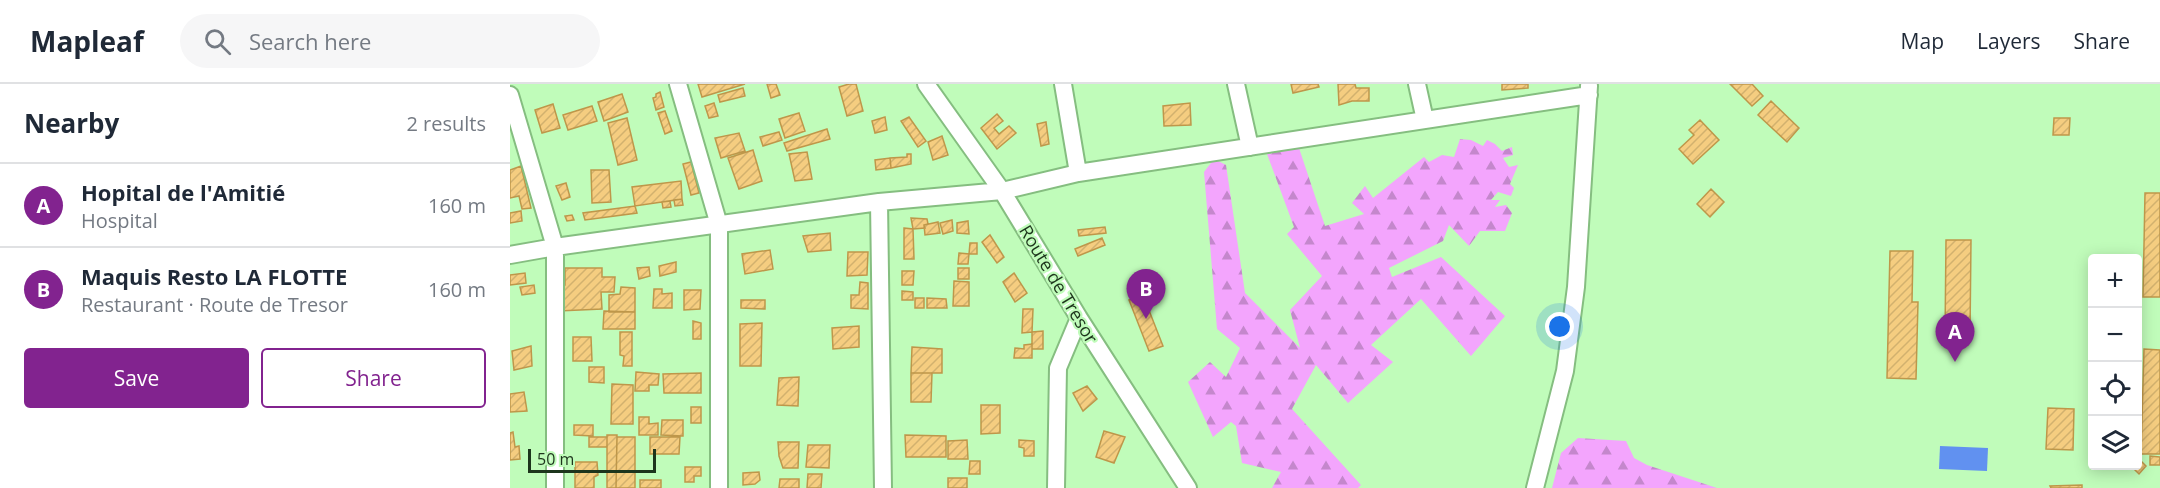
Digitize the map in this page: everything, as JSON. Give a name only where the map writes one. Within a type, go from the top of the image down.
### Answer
[{"type":"street","points":[[678,84],[719,225],[718,488]]},
{"type":"street","name":"Route de Tresor","points":[[926,84],[1002,191],[1079,318],[1188,488]]},
{"type":"street","points":[[1063,84],[1078,173]]},
{"type":"street","points":[[1236,84],[1250,147]]},
{"type":"street","points":[[1417,84],[1425,120]]},
{"type":"street","points":[[510,255],[879,202],[1002,191],[1078,173],[1425,120],[1589,89],[1575,286],[1565,371],[1536,488]]},
{"type":"street","points":[[510,95],[555,247],[555,488]]},
{"type":"street","points":[[1002,191],[1192,488]]},
{"type":"street","points":[[879,202],[883,488]]},
{"type":"street","points":[[1056,488],[1058,368],[1079,318]]},
{"type":"green space","points":[[1460,139],[1471,140],[1483,146],[1487,140],[1502,151],[1512,147],[1513,155],[1503,158],[1509,167],[1518,165],[1510,184],[1514,188],[1511,196],[1498,192],[1491,200],[1500,200],[1495,207],[1506,205],[1512,213],[1505,231],[1480,231],[1469,246],[1449,225],[1443,241],[1389,268],[1392,277],[1441,257],[1505,316],[1471,356],[1421,299],[1371,345],[1393,362],[1348,403],[1316,365],[1292,409],[1361,485],[1358,488],[1272,488],[1281,472],[1242,463],[1236,426],[1231,422],[1213,437],[1188,382],[1210,362],[1226,377],[1240,348],[1217,329],[1204,172],[1214,159],[1226,165],[1245,293],[1300,348],[1290,310],[1322,276],[1287,234],[1294,227],[1267,154],[1299,148],[1325,226],[1364,214],[1352,203],[1365,186],[1373,198],[1424,157],[1429,162],[1442,155],[1454,157]]},
{"type":"green space","points":[[1578,438],[1626,441],[1634,458],[1647,465],[1717,488],[1552,488],[1561,453]]},
{"type":"water","points":[[1940,446],[1988,448],[1987,471],[1939,469]]},
{"type":"building","points":[[698,84],[745,84],[702,97]]},
{"type":"building","points":[[767,84],[776,84],[780,95],[771,98]]},
{"type":"building","points":[[856,84],[863,111],[847,116],[839,87]]},
{"type":"building","points":[[1291,84],[1318,84],[1319,87],[1293,93]]},
{"type":"building","points":[[1338,84],[1355,84],[1356,88],[1369,88],[1369,101],[1352,101],[1339,105]]},
{"type":"building","points":[[1502,84],[1528,84],[1528,88],[1502,90]]},
{"type":"building","points":[[1730,84],[1752,84],[1763,96],[1752,106]]},
{"type":"building","points":[[743,88],[745,96],[720,102],[718,95]]},
{"type":"building","points":[[660,92],[664,107],[656,110],[653,98]]},
{"type":"building","points":[[622,94],[628,112],[604,121],[598,102]]},
{"type":"building","points":[[1771,101],[1799,128],[1787,142],[1758,115]]},
{"type":"building","points":[[714,103],[718,116],[709,118],[705,106]]},
{"type":"building","points":[[1190,103],[1191,125],[1164,126],[1163,106]]},
{"type":"building","points":[[553,104],[560,128],[542,133],[535,110]]},
{"type":"building","points":[[592,106],[597,121],[568,130],[563,115]]},
{"type":"building","points":[[665,111],[672,131],[665,134],[658,113]]},
{"type":"building","points":[[799,113],[805,131],[785,138],[779,119]]},
{"type":"building","points":[[997,114],[1003,121],[994,128],[999,134],[1009,126],[1016,133],[997,149],[981,128]]},
{"type":"building","points":[[885,117],[887,130],[875,133],[872,121]]},
{"type":"building","points":[[909,117],[926,141],[918,147],[901,121]]},
{"type":"building","points":[[627,118],[637,160],[618,165],[608,123]]},
{"type":"building","points":[[2054,118],[2070,118],[2069,135],[2053,135]]},
{"type":"building","points":[[1700,120],[1719,140],[1693,164],[1679,149],[1694,135],[1689,130]]},
{"type":"building","points":[[1046,122],[1049,144],[1041,146],[1037,124]]},
{"type":"building","points":[[827,129],[830,139],[787,151],[784,143]]},
{"type":"building","points":[[779,132],[782,140],[763,146],[760,137]]},
{"type":"building","points":[[739,133],[745,151],[721,158],[715,138]]},
{"type":"building","points":[[942,136],[948,155],[933,160],[928,142]]},
{"type":"building","points":[[753,150],[762,181],[739,189],[728,158]]},
{"type":"building","points":[[807,152],[812,179],[795,181],[789,154]]},
{"type":"building","points":[[907,154],[911,154],[911,164],[891,168],[890,158],[907,157]]},
{"type":"building","points":[[890,158],[891,168],[876,170],[875,160]]},
{"type":"building","points":[[691,162],[699,193],[691,195],[683,164]]},
{"type":"building","points":[[521,166],[531,208],[522,209],[519,196],[510,198],[510,170]]},
{"type":"building","points":[[591,170],[609,170],[611,202],[592,203]]},
{"type":"building","points":[[681,181],[682,199],[635,206],[632,187]]},
{"type":"building","points":[[566,183],[570,197],[562,200],[556,186]]},
{"type":"building","points":[[1711,189],[1724,202],[1710,217],[1697,204]]},
{"type":"building","points":[[2145,193],[2160,193],[2160,297],[2143,297]]},
{"type":"building","points":[[682,199],[683,205],[675,206],[674,200]]},
{"type":"building","points":[[670,201],[671,207],[663,208],[662,202]]},
{"type":"building","points":[[635,206],[637,213],[585,220],[583,213]]},
{"type":"building","points":[[521,211],[522,221],[510,223],[510,213]]},
{"type":"building","points":[[572,215],[574,220],[567,221],[565,216]]},
{"type":"building","points":[[911,218],[927,219],[928,224],[924,225],[925,228],[913,229]]},
{"type":"building","points":[[952,220],[953,231],[943,234],[940,223]]},
{"type":"building","points":[[968,221],[969,234],[957,233],[957,223]]},
{"type":"building","points":[[938,222],[940,233],[925,235],[924,225]]},
{"type":"building","points":[[1105,227],[1106,233],[1079,236],[1078,230]]},
{"type":"building","points":[[904,228],[913,229],[914,259],[904,259]]},
{"type":"building","points":[[830,233],[831,250],[808,252],[803,236]]},
{"type":"building","points":[[990,235],[1004,257],[997,263],[982,242]]},
{"type":"building","points":[[1102,238],[1105,245],[1078,256],[1075,249]]},
{"type":"building","points":[[1946,240],[1971,240],[1970,336],[1945,335]]},
{"type":"building","points":[[970,243],[977,243],[977,254],[969,254]]},
{"type":"building","points":[[770,250],[773,269],[745,274],[742,254]]},
{"type":"building","points":[[1890,251],[1913,251],[1912,302],[1918,302],[1916,379],[1887,378]]},
{"type":"building","points":[[848,252],[868,252],[867,275],[847,276]]},
{"type":"building","points":[[959,253],[969,254],[968,264],[958,264]]},
{"type":"building","points":[[676,262],[676,272],[660,276],[659,266]]},
{"type":"building","points":[[649,267],[650,276],[639,279],[637,268]]},
{"type":"building","points":[[565,268],[602,268],[602,277],[615,277],[614,292],[601,292],[602,309],[558,311],[559,285],[565,285]]},
{"type":"building","points":[[958,268],[969,268],[969,279],[958,279]]},
{"type":"building","points":[[902,271],[914,271],[913,285],[902,285]]},
{"type":"building","points":[[525,273],[526,283],[510,285],[510,275]]},
{"type":"building","points":[[1014,273],[1027,293],[1015,302],[1003,282]]},
{"type":"building","points":[[954,281],[969,282],[969,306],[953,306]]},
{"type":"building","points":[[860,282],[868,283],[868,309],[851,308],[851,295],[859,295]]},
{"type":"building","points":[[534,285],[535,293],[522,295],[520,287]]},
{"type":"building","points":[[621,287],[635,288],[635,312],[609,312],[609,295],[620,294]]},
{"type":"building","points":[[654,289],[662,289],[662,294],[672,293],[672,308],[653,308]]},
{"type":"building","points":[[684,290],[701,290],[700,309],[684,310]]},
{"type":"building","points":[[902,291],[913,292],[913,300],[902,300]]},
{"type":"building","points":[[1143,295],[1163,346],[1149,351],[1129,300]]},
{"type":"building","points":[[915,298],[924,298],[924,308],[915,308]]},
{"type":"building","points":[[927,298],[946,299],[947,308],[927,308]]},
{"type":"building","points":[[741,300],[765,300],[765,309],[741,308]]},
{"type":"building","points":[[1023,309],[1033,309],[1032,332],[1022,333]]},
{"type":"building","points":[[604,311],[635,312],[635,329],[603,329]]},
{"type":"building","points":[[693,321],[701,323],[701,339],[693,339]]},
{"type":"building","points":[[762,323],[761,366],[740,366],[740,324]]},
{"type":"building","points":[[859,326],[859,347],[833,349],[832,328]]},
{"type":"building","points":[[1043,331],[1043,349],[1032,349],[1032,332]]},
{"type":"building","points":[[620,332],[632,332],[632,366],[623,366],[624,356],[620,355]]},
{"type":"building","points":[[573,337],[591,337],[592,361],[573,361]]},
{"type":"building","points":[[1032,344],[1032,358],[1014,358],[1015,348],[1024,349],[1024,345]]},
{"type":"building","points":[[531,346],[532,366],[514,370],[512,351]]},
{"type":"building","points":[[912,347],[942,349],[942,373],[911,373]]},
{"type":"building","points":[[2144,349],[2160,350],[2160,454],[2142,454]]},
{"type":"building","points":[[589,367],[604,367],[604,383],[589,382]]},
{"type":"building","points":[[636,372],[659,374],[658,385],[649,385],[649,391],[635,391]]},
{"type":"building","points":[[701,373],[701,393],[664,393],[663,374]]},
{"type":"building","points":[[911,373],[932,373],[931,402],[911,402]]},
{"type":"building","points":[[799,377],[798,406],[777,405],[779,378]]},
{"type":"building","points":[[612,384],[633,385],[633,424],[611,424]]},
{"type":"building","points":[[1087,386],[1097,399],[1083,411],[1073,393]]},
{"type":"building","points":[[524,392],[527,411],[510,412],[510,394]]},
{"type":"building","points":[[981,405],[1000,405],[1000,433],[981,434]]},
{"type":"building","points":[[691,407],[701,407],[701,423],[691,423]]},
{"type":"building","points":[[2048,408],[2074,409],[2073,450],[2046,449]]},
{"type":"building","points":[[639,417],[649,417],[649,424],[658,423],[658,435],[639,435]]},
{"type":"building","points":[[662,420],[683,420],[683,436],[661,435]]},
{"type":"building","points":[[574,425],[593,425],[593,436],[574,435]]},
{"type":"building","points":[[1104,431],[1125,437],[1114,463],[1096,457]]},
{"type":"building","points":[[513,432],[515,447],[519,446],[520,459],[510,460],[510,433]]},
{"type":"building","points":[[607,435],[617,435],[616,488],[607,488]]},
{"type":"building","points":[[905,435],[946,436],[946,457],[906,457]]},
{"type":"building","points":[[589,437],[607,437],[607,447],[589,447]]},
{"type":"building","points":[[617,437],[635,437],[635,488],[616,488]]},
{"type":"building","points":[[650,437],[680,437],[679,454],[650,454]]},
{"type":"building","points":[[967,440],[968,459],[948,459],[948,441]]},
{"type":"building","points":[[1019,440],[1034,441],[1034,456],[1024,456],[1024,448],[1019,447]]},
{"type":"building","points":[[778,442],[799,442],[798,468],[783,468]]},
{"type":"building","points":[[808,445],[830,445],[829,468],[806,467]]},
{"type":"building","points":[[2150,456],[2160,457],[2160,465],[2150,465]]},
{"type":"building","points":[[970,461],[980,461],[980,474],[969,474]]},
{"type":"building","points":[[575,462],[597,462],[598,475],[594,477],[594,488],[575,488]]},
{"type":"building","points":[[2142,462],[2146,466],[2139,474],[2135,470],[2142,470]]},
{"type":"building","points":[[685,467],[701,467],[701,476],[694,476],[694,482],[685,482]]},
{"type":"building","points":[[759,472],[760,480],[755,484],[743,485],[743,473]]},
{"type":"building","points":[[808,474],[822,474],[821,488],[807,488]]},
{"type":"building","points":[[948,478],[967,478],[967,488],[948,488]]},
{"type":"building","points":[[780,479],[799,479],[799,488],[779,488]]},
{"type":"building","points":[[640,480],[661,480],[661,488],[640,488]]},
{"type":"building","points":[[2082,485],[2082,488],[2051,488],[2050,486]]},
{"type":"place","name":"Maquis Resto LA FLOTTE","points":[[1146,319]]},
{"type":"place","name":"Hopital de l'Amitié","points":[[1955,362]]}]
